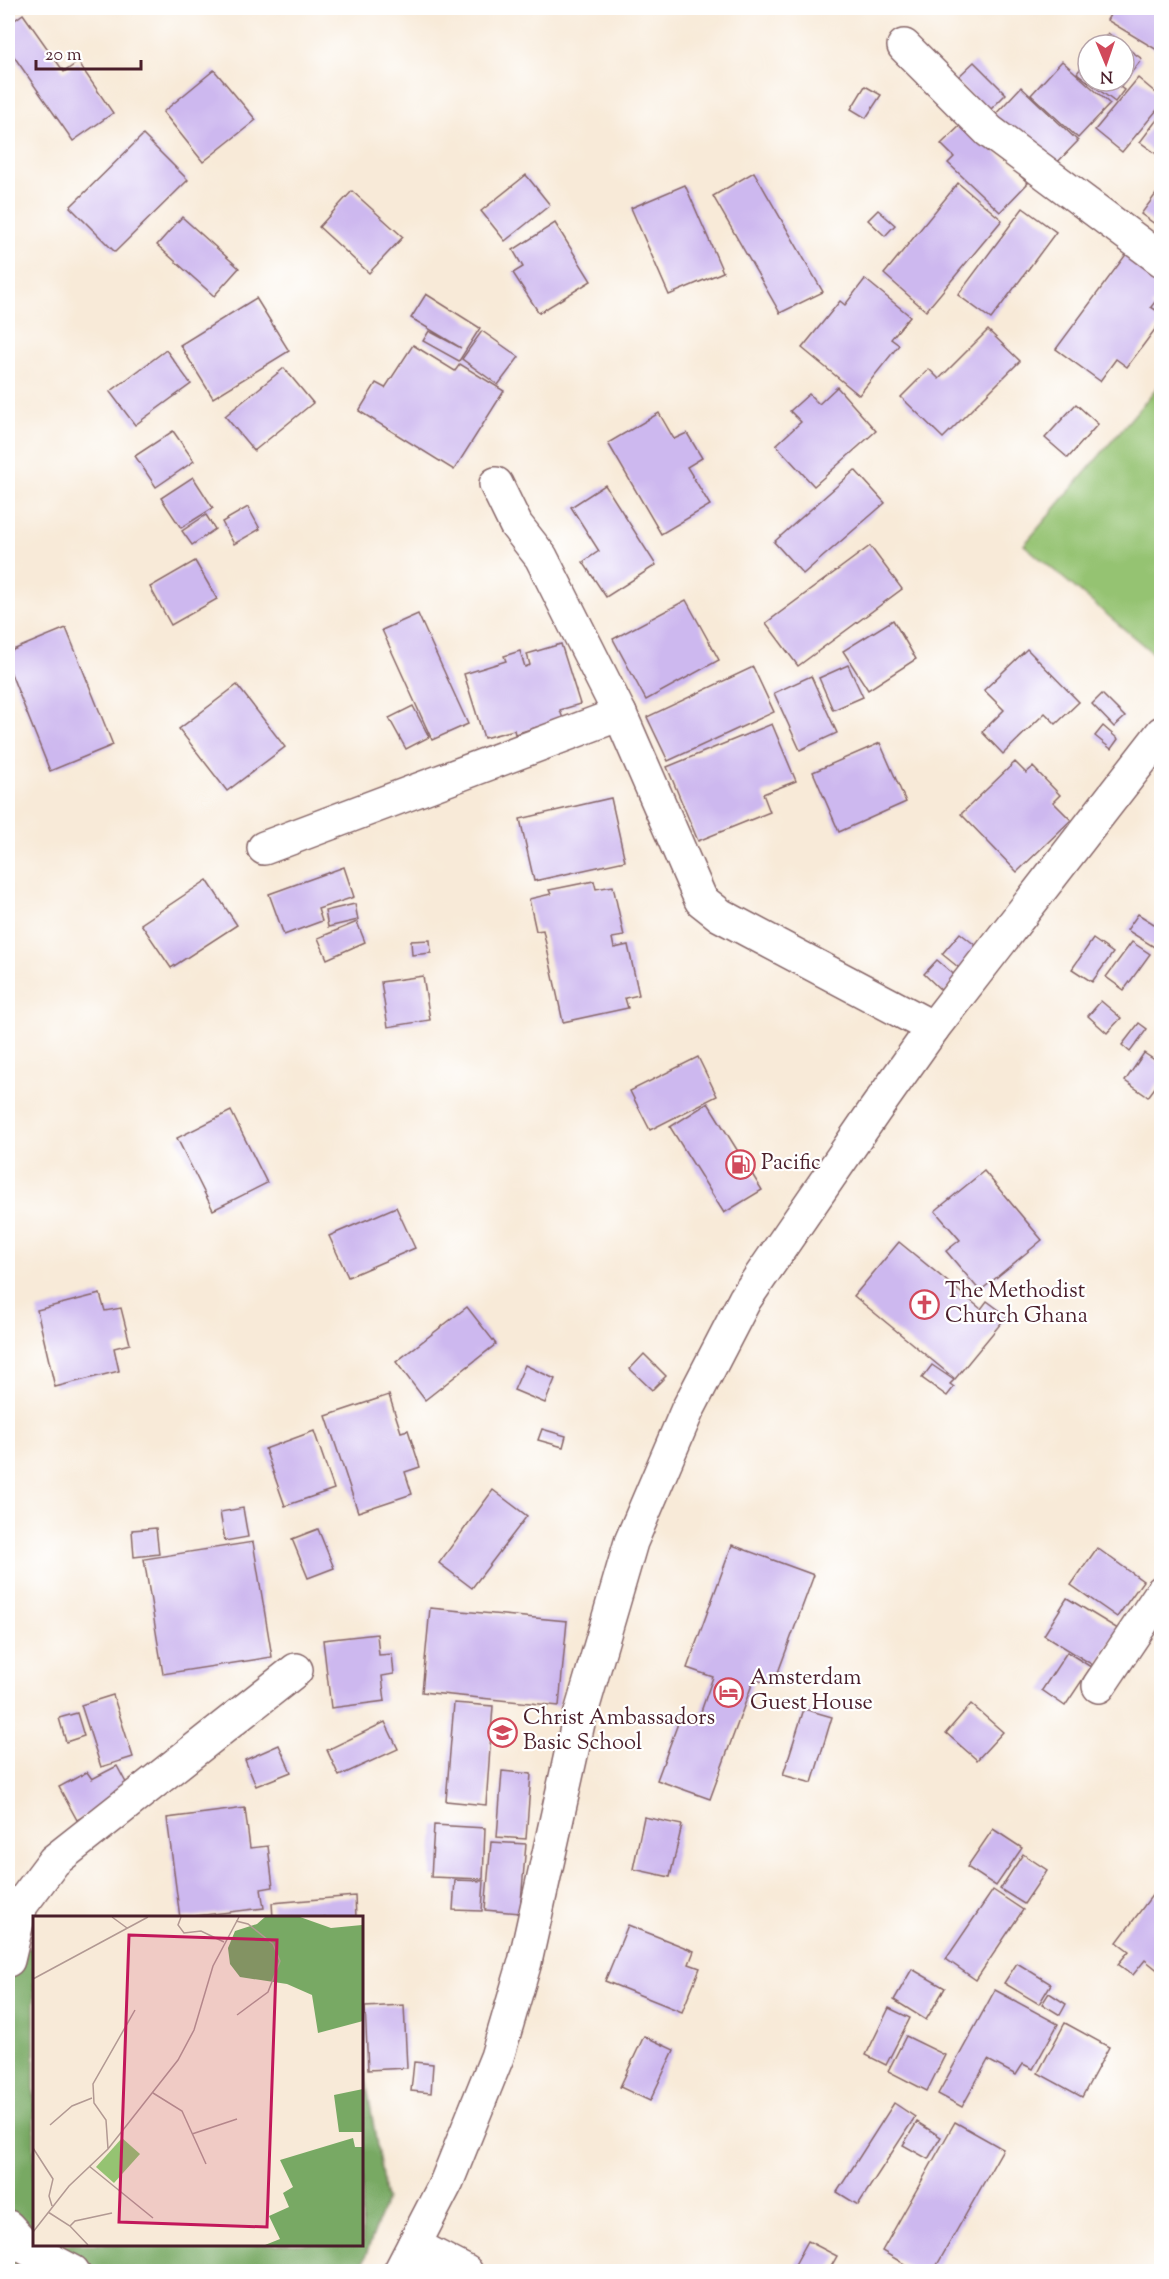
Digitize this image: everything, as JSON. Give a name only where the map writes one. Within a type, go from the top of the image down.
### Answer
[{"type":"street","points":[[904,46],[989,131],[1161,260]]},
{"type":"street","points":[[496,484],[516,525],[541,557],[620,714],[701,900],[720,915],[933,1029]]},
{"type":"street","points":[[264,848],[620,714]]},
{"type":"street","points":[[466,2271],[407,2258],[447,2181],[497,2056],[525,1962],[578,1723],[631,1542],[687,1411],[745,1299],[933,1029],[1161,733]]},
{"type":"street","points":[[1099,1686],[1161,1592]]},
{"type":"street","points":[[8,1960],[21,1905],[54,1862],[296,1670]]},
{"type":"street","points":[[8,2227],[27,2248],[73,2271]]},
{"type":"green space","points":[[1161,383],[1161,660],[1024,545]]},
{"type":"green space","points":[[8,1946],[33,1949],[33,2246],[363,2246],[363,2072],[365,2074],[386,2200],[360,2271],[8,2272]]},
{"type":"building","points":[[1114,8],[1162,8],[1162,42],[1157,50],[1136,37],[1136,33],[1129,33],[1107,20]]},
{"type":"building","points":[[23,14],[64,72],[78,62],[113,113],[73,141],[8,48],[8,25]]},
{"type":"building","points":[[1136,55],[1142,59],[1136,67]]},
{"type":"building","points":[[1062,61],[1076,74],[1076,93],[1098,93],[1110,104],[1078,138],[1031,95]]},
{"type":"building","points":[[974,62],[1006,94],[988,112],[955,80]]},
{"type":"building","points":[[214,70],[256,120],[203,162],[163,112]]},
{"type":"building","points":[[1138,78],[1162,98],[1162,104],[1122,152],[1095,130],[1126,93],[1136,93]]},
{"type":"building","points":[[865,86],[881,95],[866,118],[851,109]]},
{"type":"building","points":[[1021,87],[1078,141],[1049,171],[992,118]]},
{"type":"building","points":[[1103,93],[1122,93],[1115,102]]},
{"type":"building","points":[[1162,113],[1162,158],[1140,142]]},
{"type":"building","points":[[964,122],[1028,183],[1000,212],[948,163],[954,157],[941,144]]},
{"type":"building","points":[[143,135],[188,180],[115,252],[70,207]]},
{"type":"building","points":[[754,172],[823,292],[780,313],[713,196]]},
{"type":"building","points":[[526,175],[550,205],[505,241],[481,211]]},
{"type":"building","points":[[958,183],[1002,220],[926,311],[884,274]]},
{"type":"building","points":[[685,185],[723,272],[669,295],[631,208]]},
{"type":"building","points":[[1162,186],[1162,229],[1141,214]]},
{"type":"building","points":[[352,191],[403,237],[369,273],[319,227]]},
{"type":"building","points":[[1023,208],[1056,232],[991,319],[958,295]]},
{"type":"building","points":[[878,210],[895,225],[885,236],[868,220]]},
{"type":"building","points":[[182,217],[239,268],[214,296],[157,245]]},
{"type":"building","points":[[555,223],[591,281],[539,313],[513,273],[523,267],[513,250]]},
{"type":"building","points":[[1130,249],[1162,273],[1162,293],[1151,307],[1162,314],[1162,320],[1127,367],[1116,359],[1100,381],[1056,349]]},
{"type":"building","points":[[865,279],[910,316],[891,339],[899,345],[859,395],[802,348],[840,301],[845,305]]},
{"type":"building","points":[[426,294],[480,328],[459,361],[423,341],[429,331],[461,348],[411,318]]},
{"type":"building","points":[[256,298],[289,351],[213,398],[180,345]]},
{"type":"building","points":[[988,330],[1020,361],[943,438],[901,397],[929,369],[939,379]]},
{"type":"building","points":[[482,331],[519,357],[498,385],[462,359]]},
{"type":"building","points":[[413,345],[455,371],[460,364],[504,391],[454,470],[359,411],[376,383],[385,388]]},
{"type":"building","points":[[166,350],[191,384],[135,425],[110,392]]},
{"type":"building","points":[[284,368],[313,403],[254,451],[225,416]]},
{"type":"building","points":[[837,387],[876,431],[814,486],[776,445],[801,422],[790,411],[809,394],[819,404]]},
{"type":"building","points":[[1076,404],[1098,424],[1068,458],[1045,438]]},
{"type":"building","points":[[659,413],[674,439],[687,433],[702,458],[687,467],[710,505],[661,534],[608,443]]},
{"type":"building","points":[[173,431],[194,461],[156,487],[135,456]]},
{"type":"building","points":[[855,470],[885,503],[803,574],[774,542]]},
{"type":"building","points":[[193,477],[213,508],[181,528],[161,498]]},
{"type":"building","points":[[605,485],[656,565],[606,597],[583,562],[599,551],[571,507]]},
{"type":"building","points":[[248,507],[260,529],[234,544],[222,522]]},
{"type":"building","points":[[206,515],[215,529],[192,545],[182,531]]},
{"type":"building","points":[[870,546],[902,589],[798,666],[766,623]]},
{"type":"building","points":[[195,561],[217,599],[171,625],[150,587]]},
{"type":"building","points":[[686,600],[719,660],[646,700],[613,639]]},
{"type":"building","points":[[418,614],[468,724],[432,740],[382,630]]},
{"type":"building","points":[[893,620],[916,659],[868,690],[843,651]]},
{"type":"building","points":[[66,628],[113,745],[50,771],[8,666],[8,652]]},
{"type":"building","points":[[561,644],[580,704],[560,710],[563,719],[515,734],[514,730],[484,738],[464,674],[506,661],[504,656],[520,651],[525,667],[530,665],[527,654]]},
{"type":"building","points":[[1027,649],[1079,702],[1056,724],[1045,713],[1003,754],[982,732],[1004,710],[984,690]]},
{"type":"building","points":[[848,665],[863,697],[833,710],[819,678]]},
{"type":"building","points":[[753,667],[774,712],[668,761],[647,717]]},
{"type":"building","points":[[811,676],[837,733],[800,750],[774,693]]},
{"type":"building","points":[[237,685],[285,747],[227,791],[179,729]]},
{"type":"building","points":[[1102,694],[1125,717],[1114,727],[1092,704]]},
{"type":"building","points":[[413,706],[429,737],[406,749],[389,718]]},
{"type":"building","points":[[772,724],[796,781],[763,794],[770,812],[698,841],[667,767]]},
{"type":"building","points":[[1103,726],[1118,739],[1111,749],[1095,736]]},
{"type":"building","points":[[880,743],[906,802],[839,832],[813,772]]},
{"type":"building","points":[[1015,762],[1026,773],[1033,767],[1060,795],[1053,802],[1071,820],[1017,872],[961,814]]},
{"type":"building","points":[[611,798],[625,861],[534,881],[520,819]]},
{"type":"building","points":[[344,867],[354,897],[318,909],[322,921],[284,935],[269,894]]},
{"type":"building","points":[[207,880],[237,925],[171,968],[141,924]]},
{"type":"building","points":[[594,881],[596,889],[613,886],[624,936],[612,938],[614,948],[628,945],[639,995],[625,998],[628,1008],[563,1022],[543,930],[536,931],[529,899],[551,894],[549,890]]},
{"type":"building","points":[[355,904],[358,920],[328,927],[325,911]]},
{"type":"building","points":[[1138,914],[1162,929],[1162,952],[1127,930]]},
{"type":"building","points":[[357,922],[365,942],[327,959],[318,938]]},
{"type":"building","points":[[960,933],[980,949],[963,971],[942,954]]},
{"type":"building","points":[[1093,939],[1113,953],[1092,982],[1072,969]]},
{"type":"building","points":[[430,940],[431,953],[412,955],[411,941]]},
{"type":"building","points":[[1132,942],[1150,954],[1124,990],[1106,977]]},
{"type":"building","points":[[937,960],[958,978],[944,993],[924,974]]},
{"type":"building","points":[[423,976],[430,1020],[388,1027],[381,982]]},
{"type":"building","points":[[1101,1001],[1121,1018],[1107,1033],[1088,1016]]},
{"type":"building","points":[[1139,1023],[1147,1029],[1130,1052],[1122,1045]]},
{"type":"building","points":[[1144,1053],[1162,1065],[1162,1078],[1148,1097],[1125,1081]]},
{"type":"building","points":[[698,1057],[717,1096],[650,1130],[630,1091]]},
{"type":"building","points":[[708,1103],[762,1190],[724,1213],[670,1127]]},
{"type":"building","points":[[231,1111],[267,1183],[213,1210],[177,1138]]},
{"type":"building","points":[[984,1171],[1042,1240],[980,1291],[946,1251],[960,1240],[935,1211]]},
{"type":"building","points":[[396,1207],[415,1248],[348,1277],[329,1236]]},
{"type":"building","points":[[899,1242],[981,1309],[987,1301],[1007,1316],[955,1379],[854,1296]]},
{"type":"building","points":[[100,1294],[105,1311],[121,1308],[130,1344],[114,1348],[119,1371],[55,1387],[37,1310]]},
{"type":"building","points":[[467,1307],[496,1344],[425,1400],[396,1362]]},
{"type":"building","points":[[644,1354],[666,1376],[652,1390],[630,1369]]},
{"type":"building","points":[[525,1365],[555,1379],[545,1403],[514,1390]]},
{"type":"building","points":[[932,1365],[954,1380],[950,1384],[954,1387],[947,1396],[922,1378]]},
{"type":"building","points":[[389,1395],[401,1432],[408,1430],[420,1467],[405,1472],[412,1494],[358,1512],[326,1416]]},
{"type":"building","points":[[542,1429],[566,1436],[563,1447],[538,1440]]},
{"type":"building","points":[[314,1431],[334,1489],[285,1506],[265,1449]]},
{"type":"building","points":[[493,1490],[527,1516],[472,1588],[439,1563]]},
{"type":"building","points":[[243,1508],[248,1537],[225,1541],[220,1512]]},
{"type":"building","points":[[156,1528],[159,1554],[134,1557],[132,1530]]},
{"type":"building","points":[[318,1529],[334,1568],[308,1578],[292,1539]]},
{"type":"building","points":[[253,1542],[272,1657],[163,1674],[144,1559]]},
{"type":"building","points":[[732,1545],[814,1575],[773,1686],[754,1679],[710,1799],[657,1780],[680,1718],[697,1723],[713,1677],[687,1668]]},
{"type":"building","points":[[1097,1548],[1143,1581],[1117,1617],[1071,1585]]},
{"type":"building","points":[[1067,1598],[1118,1629],[1096,1667],[1044,1635]]},
{"type":"building","points":[[430,1608],[567,1621],[559,1706],[422,1692]]},
{"type":"building","points":[[377,1634],[379,1655],[392,1654],[394,1674],[382,1676],[385,1701],[331,1708],[323,1640]]},
{"type":"building","points":[[1067,1652],[1091,1667],[1065,1706],[1042,1690]]},
{"type":"building","points":[[113,1695],[133,1757],[101,1767],[81,1705]]},
{"type":"building","points":[[454,1703],[493,1706],[486,1805],[446,1801]]},
{"type":"building","points":[[971,1704],[1003,1732],[977,1760],[946,1733]]},
{"type":"building","points":[[804,1709],[832,1717],[812,1783],[783,1775]]},
{"type":"building","points":[[77,1713],[84,1736],[66,1742],[59,1718]]},
{"type":"building","points":[[385,1722],[398,1749],[339,1776],[327,1750]]},
{"type":"building","points":[[279,1745],[291,1772],[256,1786],[245,1760]]},
{"type":"building","points":[[117,1766],[131,1792],[77,1820],[59,1787],[87,1772],[92,1779]]},
{"type":"building","points":[[502,1771],[531,1774],[526,1839],[497,1837]]},
{"type":"building","points":[[245,1808],[250,1848],[268,1846],[273,1887],[261,1889],[264,1908],[180,1916],[167,1818]]},
{"type":"building","points":[[644,1817],[682,1825],[670,1877],[633,1869]]},
{"type":"building","points":[[434,1825],[485,1828],[483,1879],[431,1877]]},
{"type":"building","points":[[993,1829],[1022,1848],[996,1886],[967,1867]]},
{"type":"building","points":[[491,1842],[526,1844],[520,1913],[485,1910]]},
{"type":"building","points":[[1023,1854],[1047,1870],[1024,1904],[1000,1889]]},
{"type":"building","points":[[455,1880],[484,1881],[482,1911],[453,1910]]},
{"type":"building","points":[[993,1890],[1023,1910],[976,1980],[946,1959]]},
{"type":"building","points":[[1153,1894],[1162,1901],[1162,1970],[1160,1972],[1145,1960],[1133,1975],[1118,1964],[1129,1951],[1117,1942]]},
{"type":"building","points":[[355,1896],[356,1916],[273,1916],[272,1903]]},
{"type":"building","points":[[628,1925],[694,1951],[689,1964],[700,1968],[682,2012],[605,1981]]},
{"type":"building","points":[[1017,1963],[1051,1984],[1039,2004],[1004,1983]]},
{"type":"building","points":[[912,1969],[945,1988],[926,2020],[894,2000]]},
{"type":"building","points":[[995,1990],[1058,2024],[1033,2069],[1023,2064],[1016,2075],[988,2060],[962,2107],[938,2094]]},
{"type":"building","points":[[1049,1993],[1066,2004],[1060,2015],[1042,2004]]},
{"type":"building","points":[[404,2005],[407,2068],[368,2070],[365,2007]]},
{"type":"building","points":[[889,2008],[910,2018],[886,2065],[866,2055]]},
{"type":"building","points":[[1065,2023],[1109,2047],[1082,2097],[1038,2073]]},
{"type":"building","points":[[644,2036],[674,2050],[650,2101],[620,2087]]},
{"type":"building","points":[[906,2036],[945,2055],[927,2091],[888,2071]]},
{"type":"building","points":[[414,2062],[433,2064],[431,2093],[411,2091]]},
{"type":"building","points":[[894,2103],[915,2117],[858,2205],[837,2192]]},
{"type":"building","points":[[917,2122],[941,2137],[928,2159],[903,2145]]},
{"type":"building","points":[[955,2122],[1003,2149],[933,2272],[918,2272],[882,2251]]},
{"type":"building","points":[[808,2241],[837,2256],[828,2272],[791,2272]]},
{"type":"place","name":"Pacific","points":[[740,1164]]},
{"type":"place","name":"The Methodist Church Ghana","points":[[924,1305]]},
{"type":"place","name":"Amsterdam Guest House","points":[[729,1692]]},
{"type":"place","name":"Christ Ambassadors Basic School","points":[[502,1732]]}]
